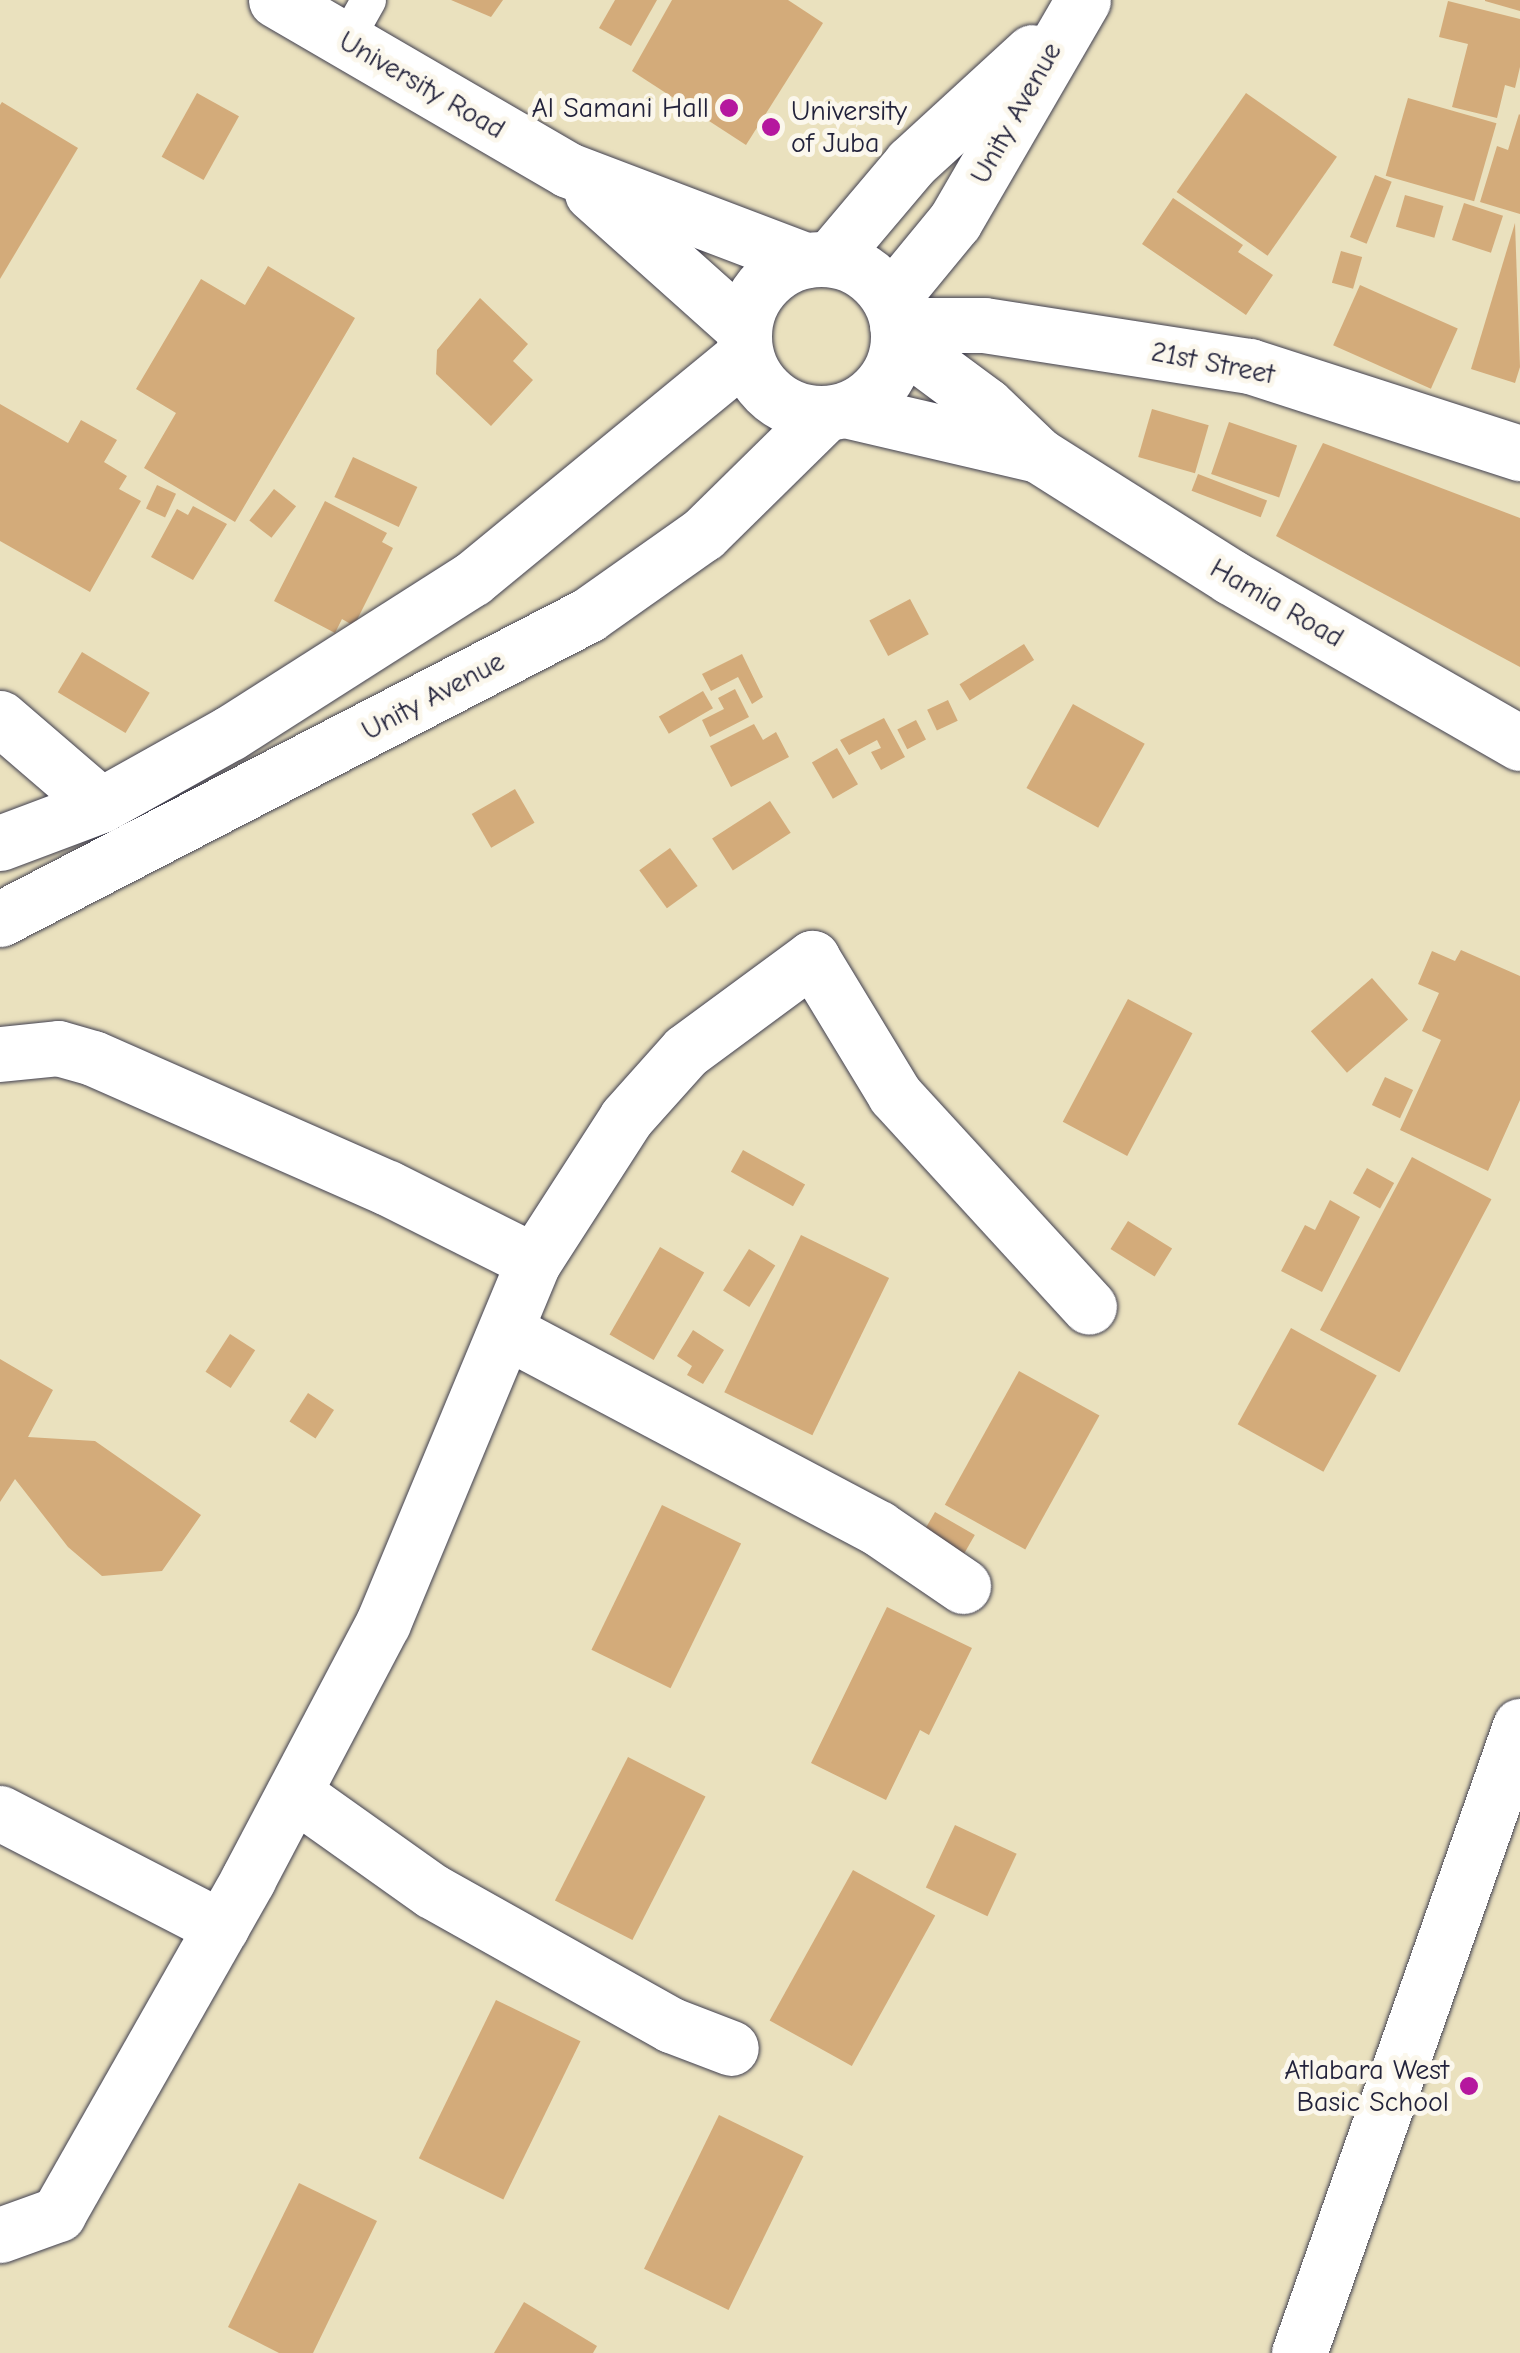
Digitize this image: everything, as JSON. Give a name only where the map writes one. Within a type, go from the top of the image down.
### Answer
[{"type":"street","name":"University Road","points":[[276,0],[357,20],[568,170]]},
{"type":"street","name":"Unity Avenue","points":[[817,260],[911,162],[1076,10]]},
{"type":"street","name":"Unity Avenue","points":[[895,322],[1076,10]]},
{"type":"street","points":[[568,170],[817,260],[854,266],[895,322],[1038,455]]},
{"type":"street","points":[[568,170],[745,342],[774,398],[1038,455]]},
{"type":"street","points":[[0,843],[101,804],[230,733],[472,578],[745,342],[764,285],[817,260]]},
{"type":"street","points":[[835,412],[882,383],[895,322]]},
{"type":"street","name":"21st Street","points":[[895,322],[984,325],[1250,366],[1520,452]]},
{"type":"street","name":"Unity Avenue","points":[[0,920],[588,615],[703,534],[835,412]]},
{"type":"street","name":"Hamia Road","points":[[1038,455],[1231,577],[1520,743]]},
{"type":"street","points":[[0,718],[101,804]]},
{"type":"street","points":[[0,2235],[58,2214],[221,1928],[383,1623],[534,1261],[626,1118],[686,1051],[812,958],[895,1094],[1090,1306]]},
{"type":"street","points":[[0,1054],[58,1048],[93,1058],[388,1188],[534,1261]]},
{"type":"street","points":[[506,1331],[878,1528],[962,1586]]},
{"type":"street","points":[[1299,2353],[1520,1726]]},
{"type":"street","points":[[294,1793],[432,1891],[672,2026],[732,2048]]},
{"type":"street","points":[[0,1813],[221,1928]]},
{"type":"building","points":[[451,0],[503,0],[491,17]]},
{"type":"building","points":[[615,0],[657,0],[631,46],[599,28]]},
{"type":"building","name":"Al Samani Hall","points":[[672,0],[788,0],[823,23],[746,145],[632,71]]},
{"type":"building","points":[[1520,0],[1520,11],[1485,1]]},
{"type":"building","points":[[1448,1],[1520,19],[1520,67],[1515,88],[1505,85],[1497,118],[1452,107],[1468,44],[1439,37]]},
{"type":"building","points":[[197,93],[239,116],[204,180],[162,157]]},
{"type":"building","points":[[1246,93],[1337,157],[1268,256],[1177,192]]},
{"type":"building","points":[[1408,98],[1496,123],[1474,201],[1386,176]]},
{"type":"building","points":[[2,102],[78,148],[0,279],[0,105]]},
{"type":"building","points":[[1519,114],[1520,214],[1480,202],[1497,146],[1508,150]]},
{"type":"building","points":[[1375,175],[1392,182],[1367,244],[1350,237]]},
{"type":"building","points":[[1405,195],[1443,206],[1434,238],[1396,227]]},
{"type":"building","points":[[1173,198],[1243,245],[1238,252],[1273,275],[1246,315],[1142,244]]},
{"type":"building","points":[[1464,203],[1503,216],[1491,253],[1452,240]]},
{"type":"building","points":[[1515,223],[1520,367],[1515,383],[1471,369]]},
{"type":"building","points":[[1341,251],[1362,257],[1353,289],[1332,283]]},
{"type":"building","points":[[268,266],[355,318],[235,522],[144,468],[176,413],[136,389],[201,279],[245,305]]},
{"type":"building","points":[[1360,285],[1458,329],[1431,389],[1333,345]]},
{"type":"building","points":[[480,298],[528,344],[513,361],[533,380],[491,426],[436,374],[437,350]]},
{"type":"building","points":[[0,404],[68,443],[81,420],[117,440],[104,462],[127,476],[119,489],[141,501],[90,592],[0,541]]},
{"type":"building","points":[[1152,409],[1209,425],[1195,473],[1138,457]]},
{"type":"building","points":[[1229,422],[1297,445],[1279,497],[1211,474]]},
{"type":"building","points":[[1323,443],[1520,518],[1520,667],[1276,536]]},
{"type":"building","points":[[353,457],[417,487],[399,527],[334,497]]},
{"type":"building","points":[[1198,474],[1267,501],[1261,517],[1192,491]]},
{"type":"building","points":[[157,485],[176,494],[165,517],[146,509]]},
{"type":"building","points":[[274,489],[296,506],[271,538],[249,521]]},
{"type":"building","points":[[325,501],[387,533],[382,542],[393,548],[354,626],[342,619],[335,633],[274,601]]},
{"type":"building","points":[[193,506],[227,524],[193,580],[151,557],[177,509],[188,515]]},
{"type":"building","points":[[910,599],[929,634],[888,656],[869,621]]},
{"type":"building","points":[[1024,644],[1034,660],[970,700],[960,684]]},
{"type":"building","points":[[82,652],[150,693],[126,733],[58,692]]},
{"type":"building","points":[[742,654],[763,697],[752,704],[738,677],[711,691],[702,674]]},
{"type":"building","points":[[735,689],[749,717],[710,737],[702,720],[724,709],[718,698]]},
{"type":"building","points":[[703,691],[713,708],[669,734],[659,716]]},
{"type":"building","points":[[948,700],[958,721],[937,731],[927,710]]},
{"type":"building","points":[[1073,704],[1145,744],[1098,828],[1026,788]]},
{"type":"building","points":[[884,718],[905,757],[881,770],[871,752],[881,748],[877,740],[849,755],[840,740]]},
{"type":"building","points":[[916,720],[926,740],[907,749],[897,730]]},
{"type":"building","points":[[754,724],[763,740],[776,732],[789,757],[731,787],[710,746]]},
{"type":"building","points":[[837,748],[858,784],[833,799],[812,763]]},
{"type":"building","points":[[515,789],[534,823],[491,848],[472,814]]},
{"type":"building","points":[[770,801],[791,833],[733,870],[712,839]]},
{"type":"building","points":[[670,848],[698,886],[667,908],[639,870]]},
{"type":"building","points":[[1461,950],[1520,976],[1520,1100],[1488,1171],[1400,1130],[1441,1040],[1422,1031],[1439,993],[1418,984],[1432,951],[1455,961]]},
{"type":"building","points":[[1372,978],[1408,1020],[1347,1073],[1311,1031]]},
{"type":"building","points":[[1128,999],[1192,1033],[1127,1156],[1063,1122]]},
{"type":"building","points":[[1385,1077],[1413,1090],[1400,1118],[1372,1105]]},
{"type":"building","points":[[743,1150],[805,1184],[793,1206],[731,1172]]},
{"type":"building","points":[[1412,1157],[1491,1199],[1399,1372],[1320,1330]]},
{"type":"building","points":[[1367,1168],[1394,1183],[1380,1208],[1353,1193]]},
{"type":"building","points":[[1330,1200],[1360,1217],[1322,1292],[1281,1271],[1305,1225],[1315,1230]]},
{"type":"building","points":[[1128,1221],[1172,1249],[1155,1277],[1111,1249]]},
{"type":"building","points":[[801,1235],[889,1278],[812,1435],[724,1392]]},
{"type":"building","points":[[660,1247],[704,1272],[654,1360],[610,1334]]},
{"type":"building","points":[[749,1249],[775,1265],[749,1307],[723,1291]]},
{"type":"building","points":[[1291,1328],[1377,1376],[1323,1472],[1238,1424]]},
{"type":"building","points":[[693,1330],[724,1350],[703,1384],[687,1375],[692,1366],[677,1356]]},
{"type":"building","points":[[230,1334],[255,1350],[231,1388],[205,1372]]},
{"type":"building","points":[[0,1359],[53,1390],[28,1437],[95,1441],[201,1515],[162,1571],[102,1576],[68,1547],[15,1479],[0,1502]]},
{"type":"building","points":[[1019,1371],[1099,1416],[1025,1549],[945,1505]]},
{"type":"building","points":[[308,1393],[334,1410],[315,1438],[289,1422]]},
{"type":"building","points":[[662,1505],[741,1544],[671,1688],[591,1650]]},
{"type":"building","points":[[935,1512],[975,1535],[961,1559],[921,1536]]},
{"type":"building","points":[[887,1607],[972,1648],[929,1735],[920,1730],[886,1800],[811,1763]]},
{"type":"building","points":[[628,1757],[706,1796],[632,1940],[555,1900]]},
{"type":"building","points":[[955,1825],[1017,1854],[987,1916],[926,1888]]},
{"type":"building","points":[[853,1870],[935,1916],[852,2066],[770,2020]]},
{"type":"building","points":[[496,2000],[580,2041],[503,2199],[419,2158]]},
{"type":"building","points":[[719,2115],[803,2156],[729,2310],[644,2269]]},
{"type":"building","points":[[299,2183],[377,2221],[313,2353],[279,2353],[228,2327]]},
{"type":"building","points":[[524,2302],[597,2346],[593,2353],[494,2353]]},
{"type":"place","name":"Al Samani Hall","points":[[729,108]]},
{"type":"place","name":"University of Juba","points":[[771,127]]},
{"type":"place","name":"Atlabara West Basic School","points":[[1469,2086]]}]
